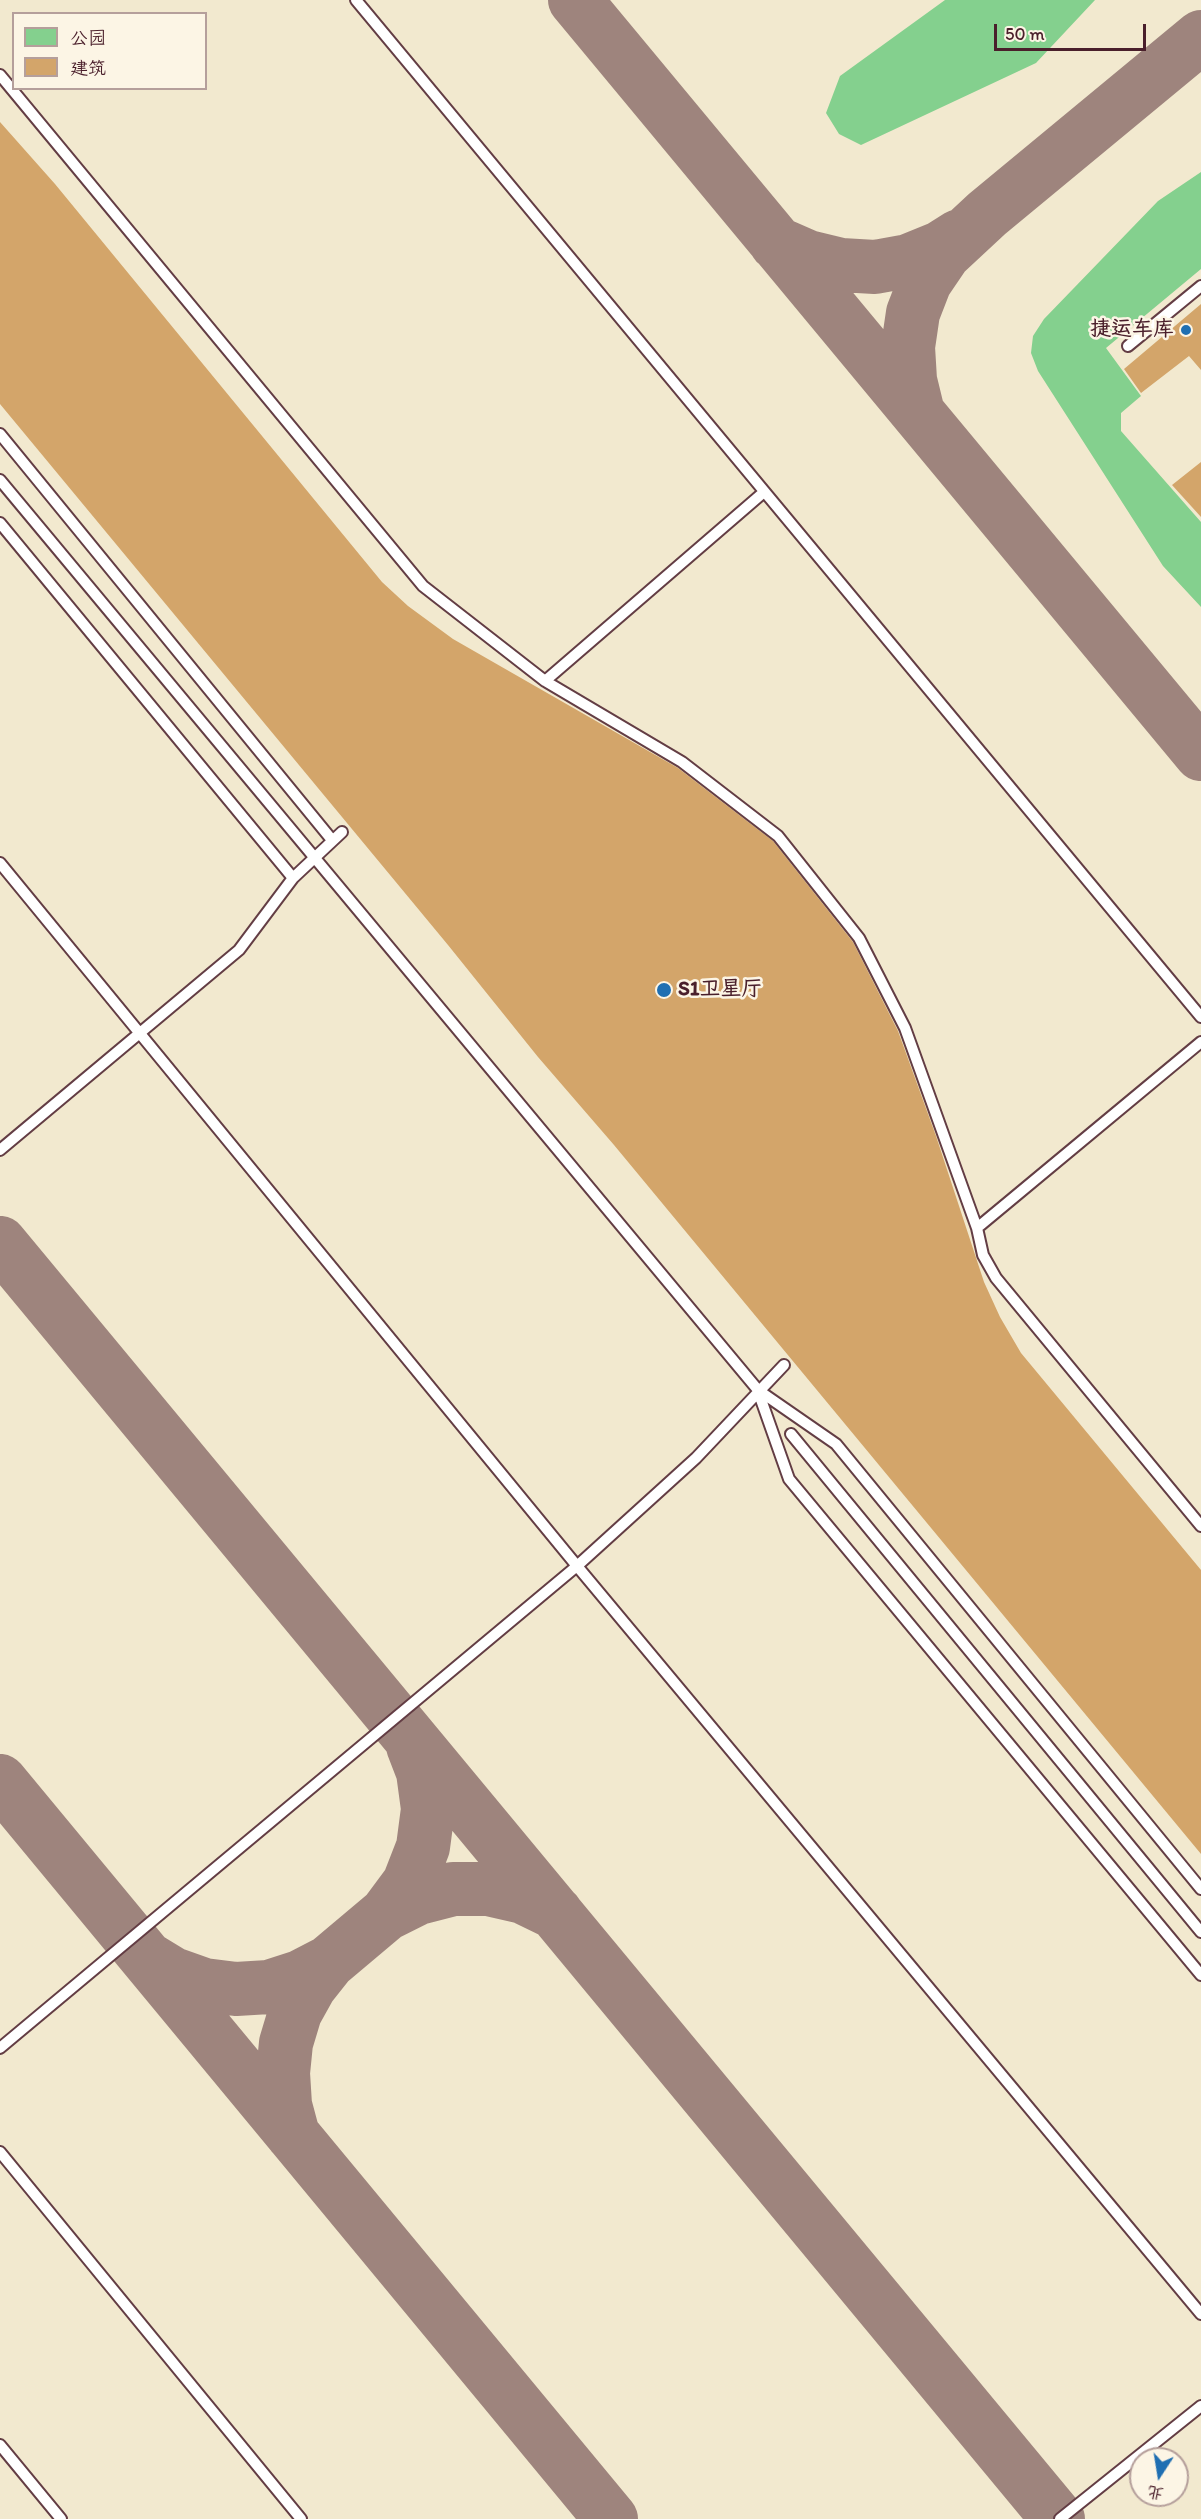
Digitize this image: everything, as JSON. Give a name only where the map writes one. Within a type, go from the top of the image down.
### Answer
[{"type":"lane","points":[[356,0],[1201,1017]]},
{"type":"lane","points":[[0,75],[12,89]]},
{"type":"lane","points":[[12,90],[423,586],[546,681],[682,762],[778,836],[859,938],[905,1028],[977,1228],[983,1256],[996,1278],[1201,1526]]},
{"type":"lane","points":[[1128,346],[1201,286]]},
{"type":"lane","points":[[0,434],[332,840]]},
{"type":"lane","points":[[0,480],[312,858],[758,1390],[836,1444],[1201,1889]]},
{"type":"lane","points":[[546,681],[764,492]]},
{"type":"lane","points":[[0,523],[293,878]]},
{"type":"lane","points":[[0,1150],[239,950],[293,878],[342,832]]},
{"type":"lane","points":[[0,863],[577,1566],[1201,2314]]},
{"type":"lane","points":[[977,1228],[1201,1042]]},
{"type":"lane","points":[[0,2048],[577,1566],[696,1458],[784,1365]]},
{"type":"lane","points":[[758,1390],[789,1479],[1201,1975]]},
{"type":"lane","points":[[791,1434],[1201,1932]]},
{"type":"lane","points":[[0,2152],[301,2519]]},
{"type":"lane","points":[[1060,2519],[1201,2406]]},
{"type":"lane","points":[[0,2445],[61,2519]]},
{"type":"green space","points":[[945,0],[1095,0],[1036,63],[861,145],[839,134],[826,113],[840,76]]},
{"type":"green space","points":[[1201,172],[1201,269],[1106,348],[1141,396],[1121,413],[1121,431],[1201,522],[1201,607],[1163,566],[1038,371],[1031,353],[1033,336],[1044,319],[1158,201]]},
{"type":"building","name":"S1卫星厅","points":[[0,122],[55,184],[382,582],[408,606],[453,639],[678,768],[773,841],[853,942],[898,1031],[936,1136],[984,1282],[1000,1317],[1021,1353],[1201,1570],[1201,1854],[614,1145],[538,1057],[0,404]]},
{"type":"building","name":"捷运车库","points":[[1201,304],[1201,370],[1189,356],[1141,393],[1124,369]]},
{"type":"building","points":[[1201,462],[1201,517],[1172,485]]},
{"type":"taxiway","points":[[575,0],[1201,754]]},
{"type":"taxiway","points":[[918,413],[910,380],[908,347],[913,313],[925,282],[944,254],[987,214],[1201,37]]},
{"type":"taxiway","points":[[776,243],[808,257],[841,265],[875,267],[908,261],[940,248],[959,236]]},
{"type":"taxiway","points":[[0,1243],[1058,2519]]},
{"type":"taxiway","points":[[293,2135],[285,2105],[283,2073],[286,2043],[295,2013],[310,1986],[329,1962],[386,1914],[409,1883],[423,1847],[428,1809],[423,1772],[413,1746]]},
{"type":"taxiway","points":[[0,1781],[611,2519]]},
{"type":"taxiway","points":[[386,1914],[418,1898],[453,1889],[488,1889],[523,1897],[556,1913]]},
{"type":"taxiway","points":[[150,1960],[173,1974],[204,1985],[236,1989],[269,1987],[300,1977],[329,1962]]},
{"type":"place","name":"捷运车库","points":[[1186,330]]},
{"type":"place","name":"S1卫星厅","points":[[664,990]]}]
